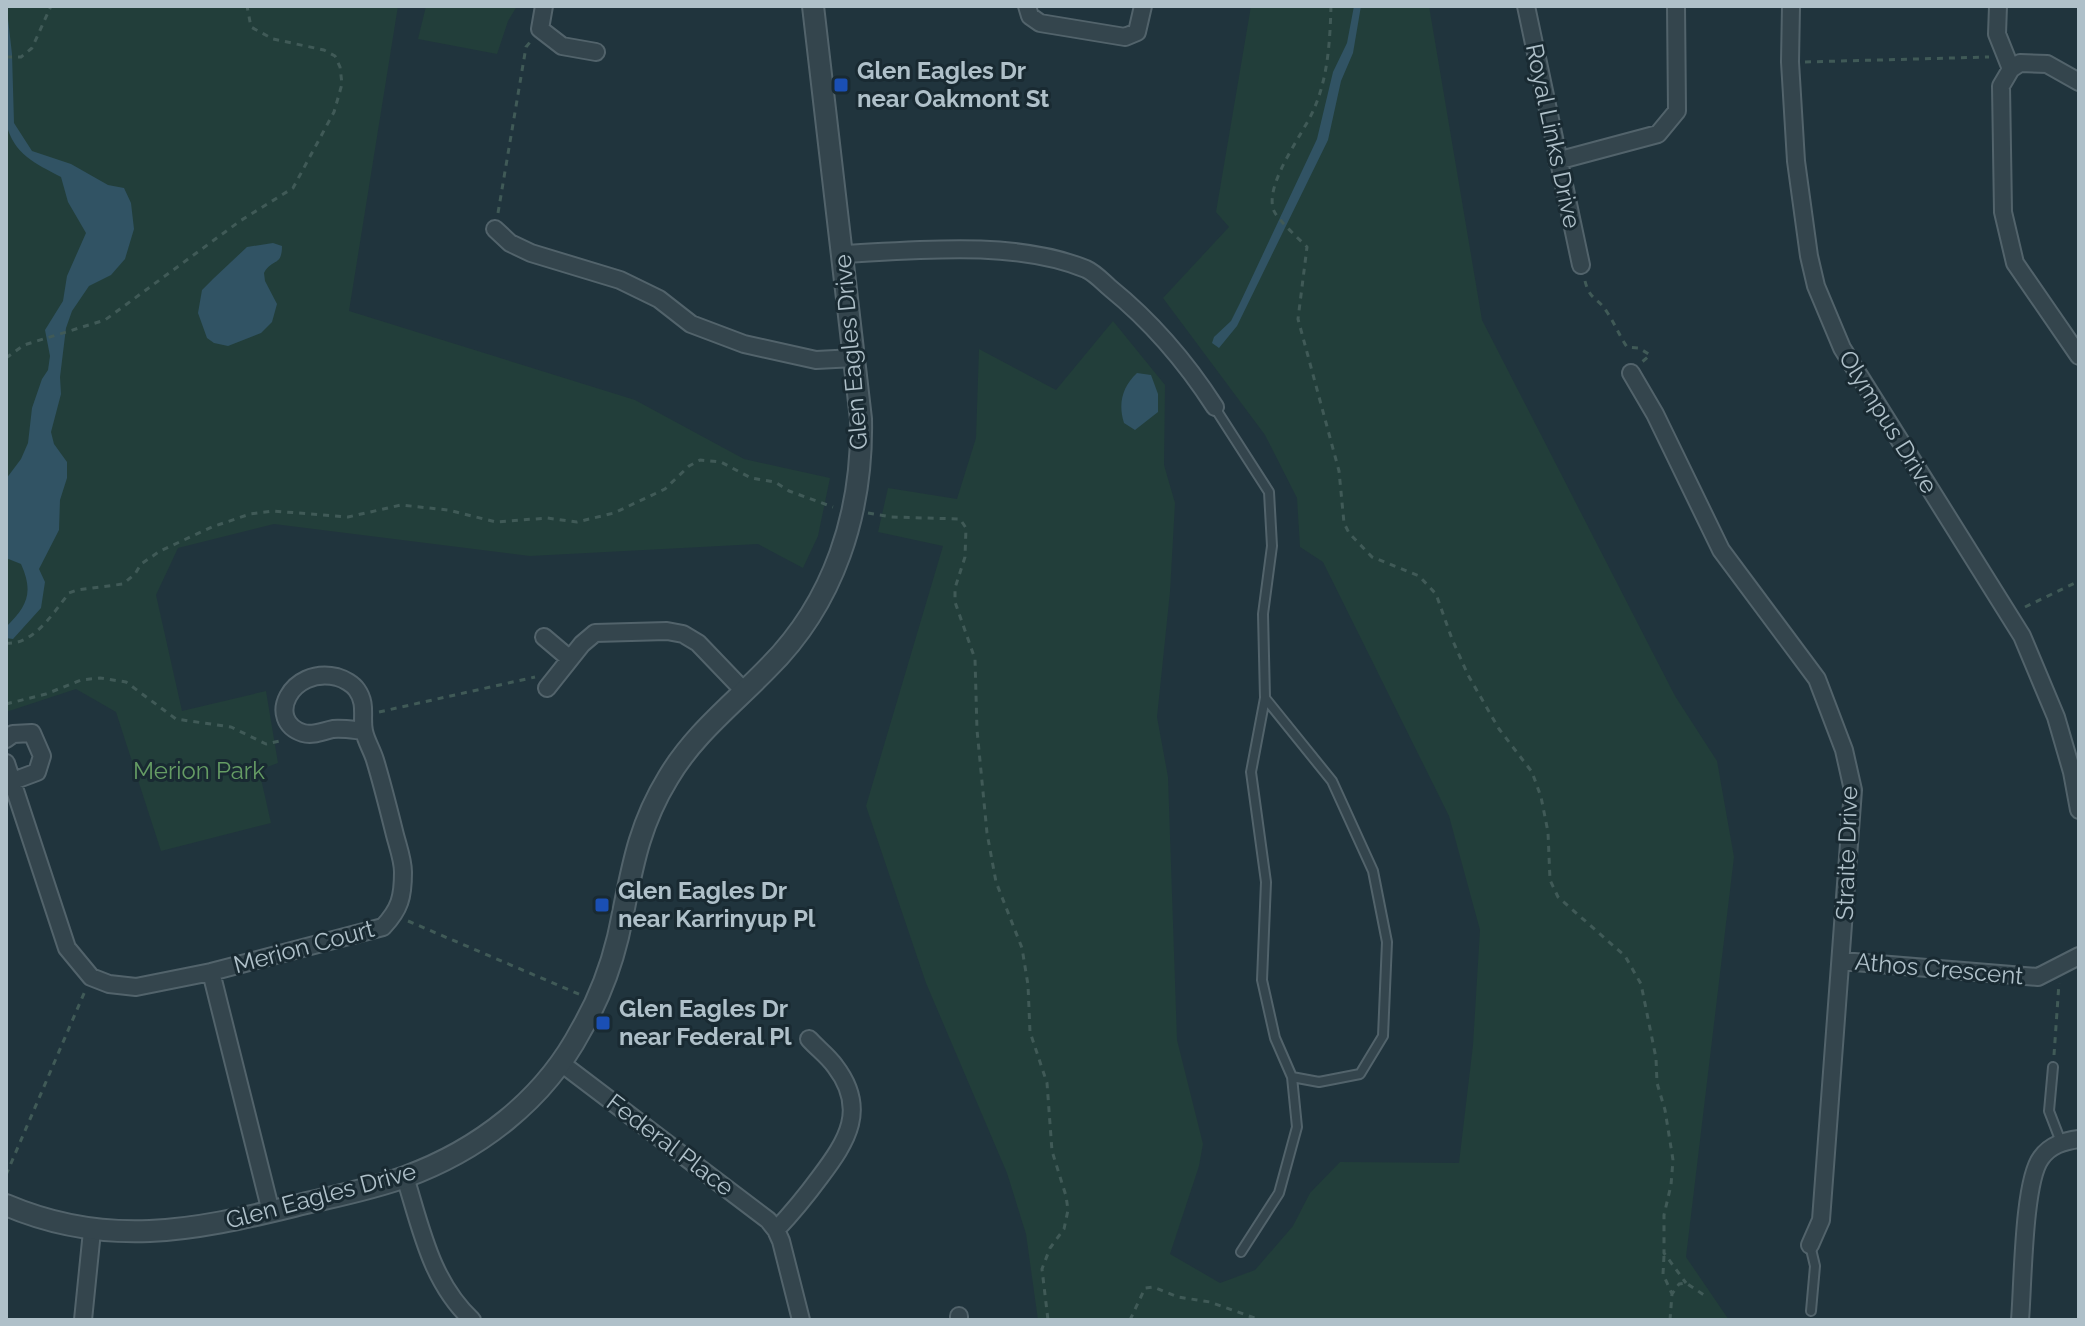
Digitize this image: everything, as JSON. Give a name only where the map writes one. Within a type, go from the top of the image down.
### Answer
[{"type":"street","points":[[544,6],[540,29],[562,46],[596,52]]},
{"type":"street","name":"Glen Eagles Drive","points":[[6,1205],[42,1219],[92,1231],[141,1233],[175,1231],[271,1212],[405,1177],[456,1155],[504,1122],[536,1094],[561,1063],[580,1032],[608,970],[632,862],[654,804],[688,748],[769,668],[808,620],[843,549],[855,504],[861,452],[855,358],[813,6]]},
{"type":"street","points":[[1027,6],[1030,16],[1040,23],[1125,37],[1137,32],[1138,7]]},
{"type":"street","name":"Royal Links Drive","points":[[1526,6],[1581,265]]},
{"type":"street","points":[[1557,161],[1658,134],[1677,111],[1676,6]]},
{"type":"street","name":"Olympus Drive","points":[[1791,6],[1790,62],[1796,161],[1816,286],[1827,316],[1860,378],[2009,614],[2034,663],[2076,771],[2079,810]]},
{"type":"street","points":[[1998,6],[1997,34],[2008,61],[2001,86],[2003,212],[2015,263],[2079,356]]},
{"type":"street","points":[[2008,61],[2047,64],[2079,82]]},
{"type":"street","points":[[495,229],[510,243],[531,253],[620,280],[659,299],[691,324],[744,344],[816,360],[855,358]]},
{"type":"street","points":[[843,254],[953,249],[1023,253],[1088,270],[1140,311],[1191,370],[1215,407]]},
{"type":"street","name":"Straite Drive","points":[[1631,373],[1655,414],[1721,550],[1817,679],[1844,750],[1853,790],[1821,1220],[1810,1245]]},
{"type":"street","points":[[547,688],[587,639],[595,633],[610,631],[675,632],[698,643],[744,691]]},
{"type":"street","points":[[544,637],[570,659]]},
{"type":"street","name":"Merion Court","points":[[91,977],[109,984],[136,987],[211,972],[383,927],[397,913],[402,896],[403,869],[357,688],[342,678],[322,675],[302,680],[293,686],[288,695],[285,711],[295,729]]},
{"type":"street","points":[[295,729],[306,735],[364,724]]},
{"type":"street","points":[[6,739],[13,734],[32,733],[42,756],[37,772],[13,781]]},
{"type":"street","points":[[6,763],[67,948],[91,977]]},
{"type":"street","name":"Athos Crescent","points":[[1842,961],[2038,977],[2079,956]]},
{"type":"street","name":"Merion Court","points":[[211,972],[271,1212]]},
{"type":"street","points":[[801,1320],[776,1230],[842,1148],[851,1123],[845,1084],[835,1066],[809,1039]]},
{"type":"street","name":"Federal Place","points":[[561,1063],[759,1211],[776,1230]]},
{"type":"street","points":[[2020,1320],[2034,1169],[2041,1156],[2061,1142],[2079,1139]]},
{"type":"street","points":[[405,1177],[428,1253],[441,1284],[472,1320]]},
{"type":"street","points":[[83,1320],[92,1231]]},
{"type":"lane","points":[[1215,407],[1269,492],[1272,546],[1263,614],[1265,698],[1251,772],[1266,882],[1262,980],[1275,1038],[1292,1077],[1297,1127],[1279,1193],[1241,1252]]},
{"type":"lane","points":[[1265,698],[1332,781],[1373,871],[1387,942],[1383,1036],[1360,1074],[1319,1082],[1292,1077]]},
{"type":"lane","points":[[2053,1067],[2049,1111],[2061,1142]]},
{"type":"lane","points":[[1810,1245],[1815,1266],[1811,1311]]},
{"type":"path","points":[[6,57],[21,57],[32,48],[51,6]]},
{"type":"path","points":[[6,358],[24,345],[105,320],[240,221],[293,188],[334,112],[342,84],[340,67],[335,56],[324,50],[288,44],[260,34],[251,27],[247,6]]},
{"type":"path","points":[[1331,6],[1326,68],[1318,98],[1308,123],[1283,166],[1272,199],[1274,212],[1307,247],[1298,319],[1341,483],[1342,517],[1349,533],[1372,557],[1419,576],[1436,594],[1468,675],[1499,729],[1532,772],[1548,832],[1550,880],[1558,897],[1625,956],[1641,984],[1673,1160],[1664,1215],[1663,1274],[1672,1294],[1670,1320]]},
{"type":"path","points":[[495,229],[526,47],[540,29]]},
{"type":"path","points":[[1790,62],[1989,57],[2008,61]]},
{"type":"path","points":[[1581,265],[1588,294],[1605,308],[1627,347],[1639,348],[1650,355],[1631,373]]},
{"type":"path","points":[[2009,614],[2079,581]]},
{"type":"path","points":[[364,724],[535,677],[547,688]]},
{"type":"path","points":[[6,704],[46,694],[81,680],[100,678],[126,682],[176,719],[231,727],[266,744],[287,739],[295,729]]},
{"type":"path","points":[[397,913],[407,921],[585,996]]},
{"type":"path","points":[[2053,1067],[2060,992],[2057,968]]},
{"type":"path","points":[[6,1175],[91,977]]},
{"type":"path","points":[[1664,1253],[1686,1283],[1707,1297]]},
{"type":"path","points":[[1672,1294],[1679,1284],[1686,1283]]},
{"type":"path","points":[[1130,1320],[1145,1288],[1153,1287],[1178,1297],[1210,1302],[1260,1320]]},
{"type":"green space","name":"Merion Park","points":[[6,6],[398,6],[349,311],[635,400],[744,459],[830,478],[818,536],[803,568],[758,544],[530,556],[274,524],[178,548],[156,595],[182,711],[266,691],[278,763],[259,770],[271,823],[161,851],[116,712],[76,689],[6,712]]},
{"type":"green space","points":[[426,6],[517,6],[508,21],[497,54],[418,39]]},
{"type":"green space","points":[[1251,6],[1429,6],[1482,320],[1675,696],[1717,761],[1734,857],[1686,1257],[1729,1320],[1038,1320],[1026,1234],[1007,1173],[926,983],[866,806],[943,546],[878,532],[888,488],[957,499],[976,438],[979,349],[1056,390],[1113,321],[1165,385],[1164,465],[1175,503],[1170,592],[1157,717],[1168,777],[1177,1040],[1203,1144],[1199,1166],[1170,1254],[1220,1283],[1255,1270],[1293,1226],[1310,1193],[1340,1162],[1459,1163],[1473,1045],[1480,930],[1449,816],[1323,562],[1300,547],[1297,498],[1265,435],[1163,298],[1229,227],[1216,212]]},
{"type":"water","points":[[6,6],[9,6],[14,123],[32,151],[71,164],[108,185],[124,188],[131,203],[134,229],[125,259],[111,275],[89,286],[72,311],[66,328],[61,394],[51,432],[54,444],[67,462],[67,478],[60,500],[59,530],[39,569],[45,582],[41,608],[13,639],[6,638],[6,627],[19,612],[28,591],[21,564],[6,558],[6,479],[28,443],[32,408],[48,370],[50,356],[45,330],[63,301],[67,276],[86,233],[68,202],[61,177],[27,157],[14,143],[6,123]]},
{"type":"water","points":[[1354,6],[1361,6],[1353,53],[1341,81],[1328,140],[1237,326],[1219,348],[1212,343],[1214,337],[1231,321],[1317,139],[1333,72],[1347,43]]},
{"type":"water","points":[[273,243],[282,246],[282,253],[264,273],[277,304],[272,322],[261,333],[228,346],[214,343],[207,338],[198,313],[202,290],[247,247]]},
{"type":"water","points":[[1137,373],[1151,375],[1158,394],[1158,412],[1135,430],[1124,423],[1121,409],[1125,390]]},
{"type":"place","name":"Glen Eagles Dr near Oakmont St","points":[[841,85]]},
{"type":"place","name":"Glen Eagles Dr near Karrinyup Pl","points":[[602,905]]},
{"type":"place","name":"Glen Eagles Dr near Federal Pl","points":[[603,1023]]}]
